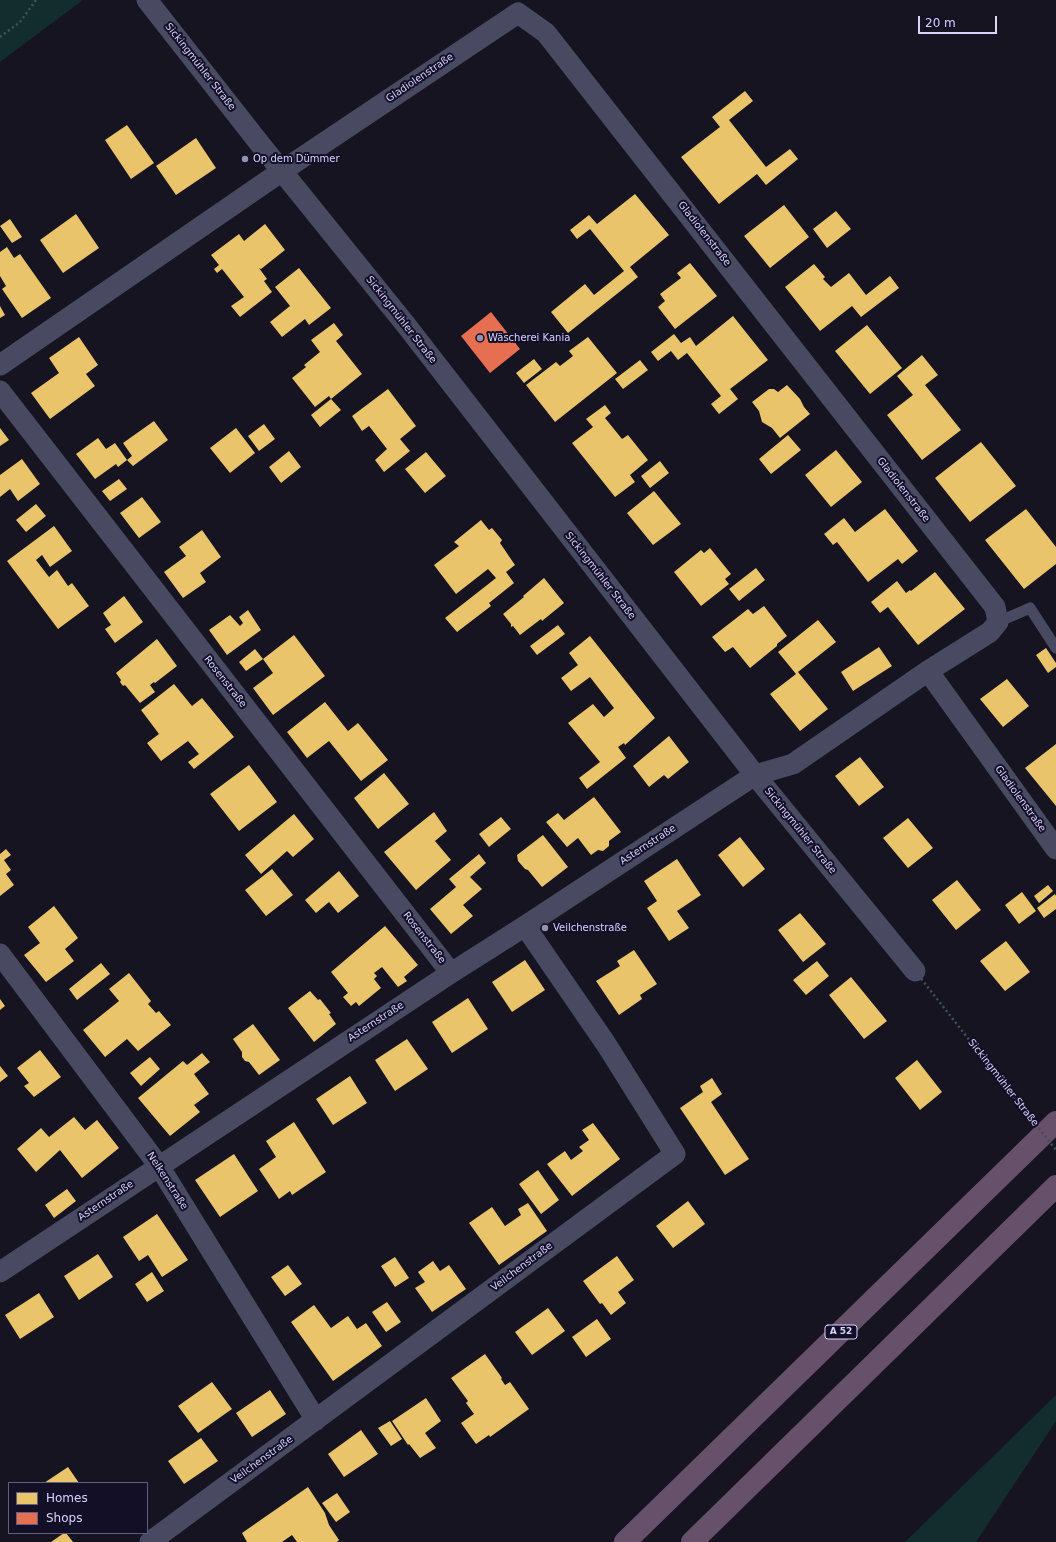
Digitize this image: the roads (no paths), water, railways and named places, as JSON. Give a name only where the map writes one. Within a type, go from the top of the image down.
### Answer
[{"type":"highway","name":"A 52","points":[[625,1542],[1056,1122]]},
{"type":"highway","points":[[692,1542],[1056,1186]]},
{"type":"street","name":"Sickingmühler Straße","points":[[147,0],[406,325],[755,775],[915,970]]},
{"type":"street","name":"Gladiolenstraße","points":[[282,170],[518,13],[546,34],[551,40],[995,607],[998,622]]},
{"type":"street","points":[[0,364],[282,170]]},
{"type":"street","name":"Rosenstraße","points":[[0,391],[451,973]]},
{"type":"street","points":[[755,775],[793,764],[928,671],[990,632],[998,622]]},
{"type":"street","name":"Gladiolenstraße","points":[[928,671],[1056,849]]},
{"type":"street","name":"Asternstraße","points":[[0,1272],[451,973],[755,775]]},
{"type":"street","name":"Veilchenstraße","points":[[150,1542],[675,1154],[606,1044],[525,926]]},
{"type":"street","name":"Nelkenstraße","points":[[0,954],[159,1166],[316,1420]]},
{"type":"lane","points":[[998,622],[1030,608],[1056,648]]},
{"type":"place","name":"Op dem Dümmer","points":[[245,159]]},
{"type":"place","name":"Wäscherei Kania","points":[[480,338]]},
{"type":"place","name":"Veilchenstraße","points":[[545,928]]}]
